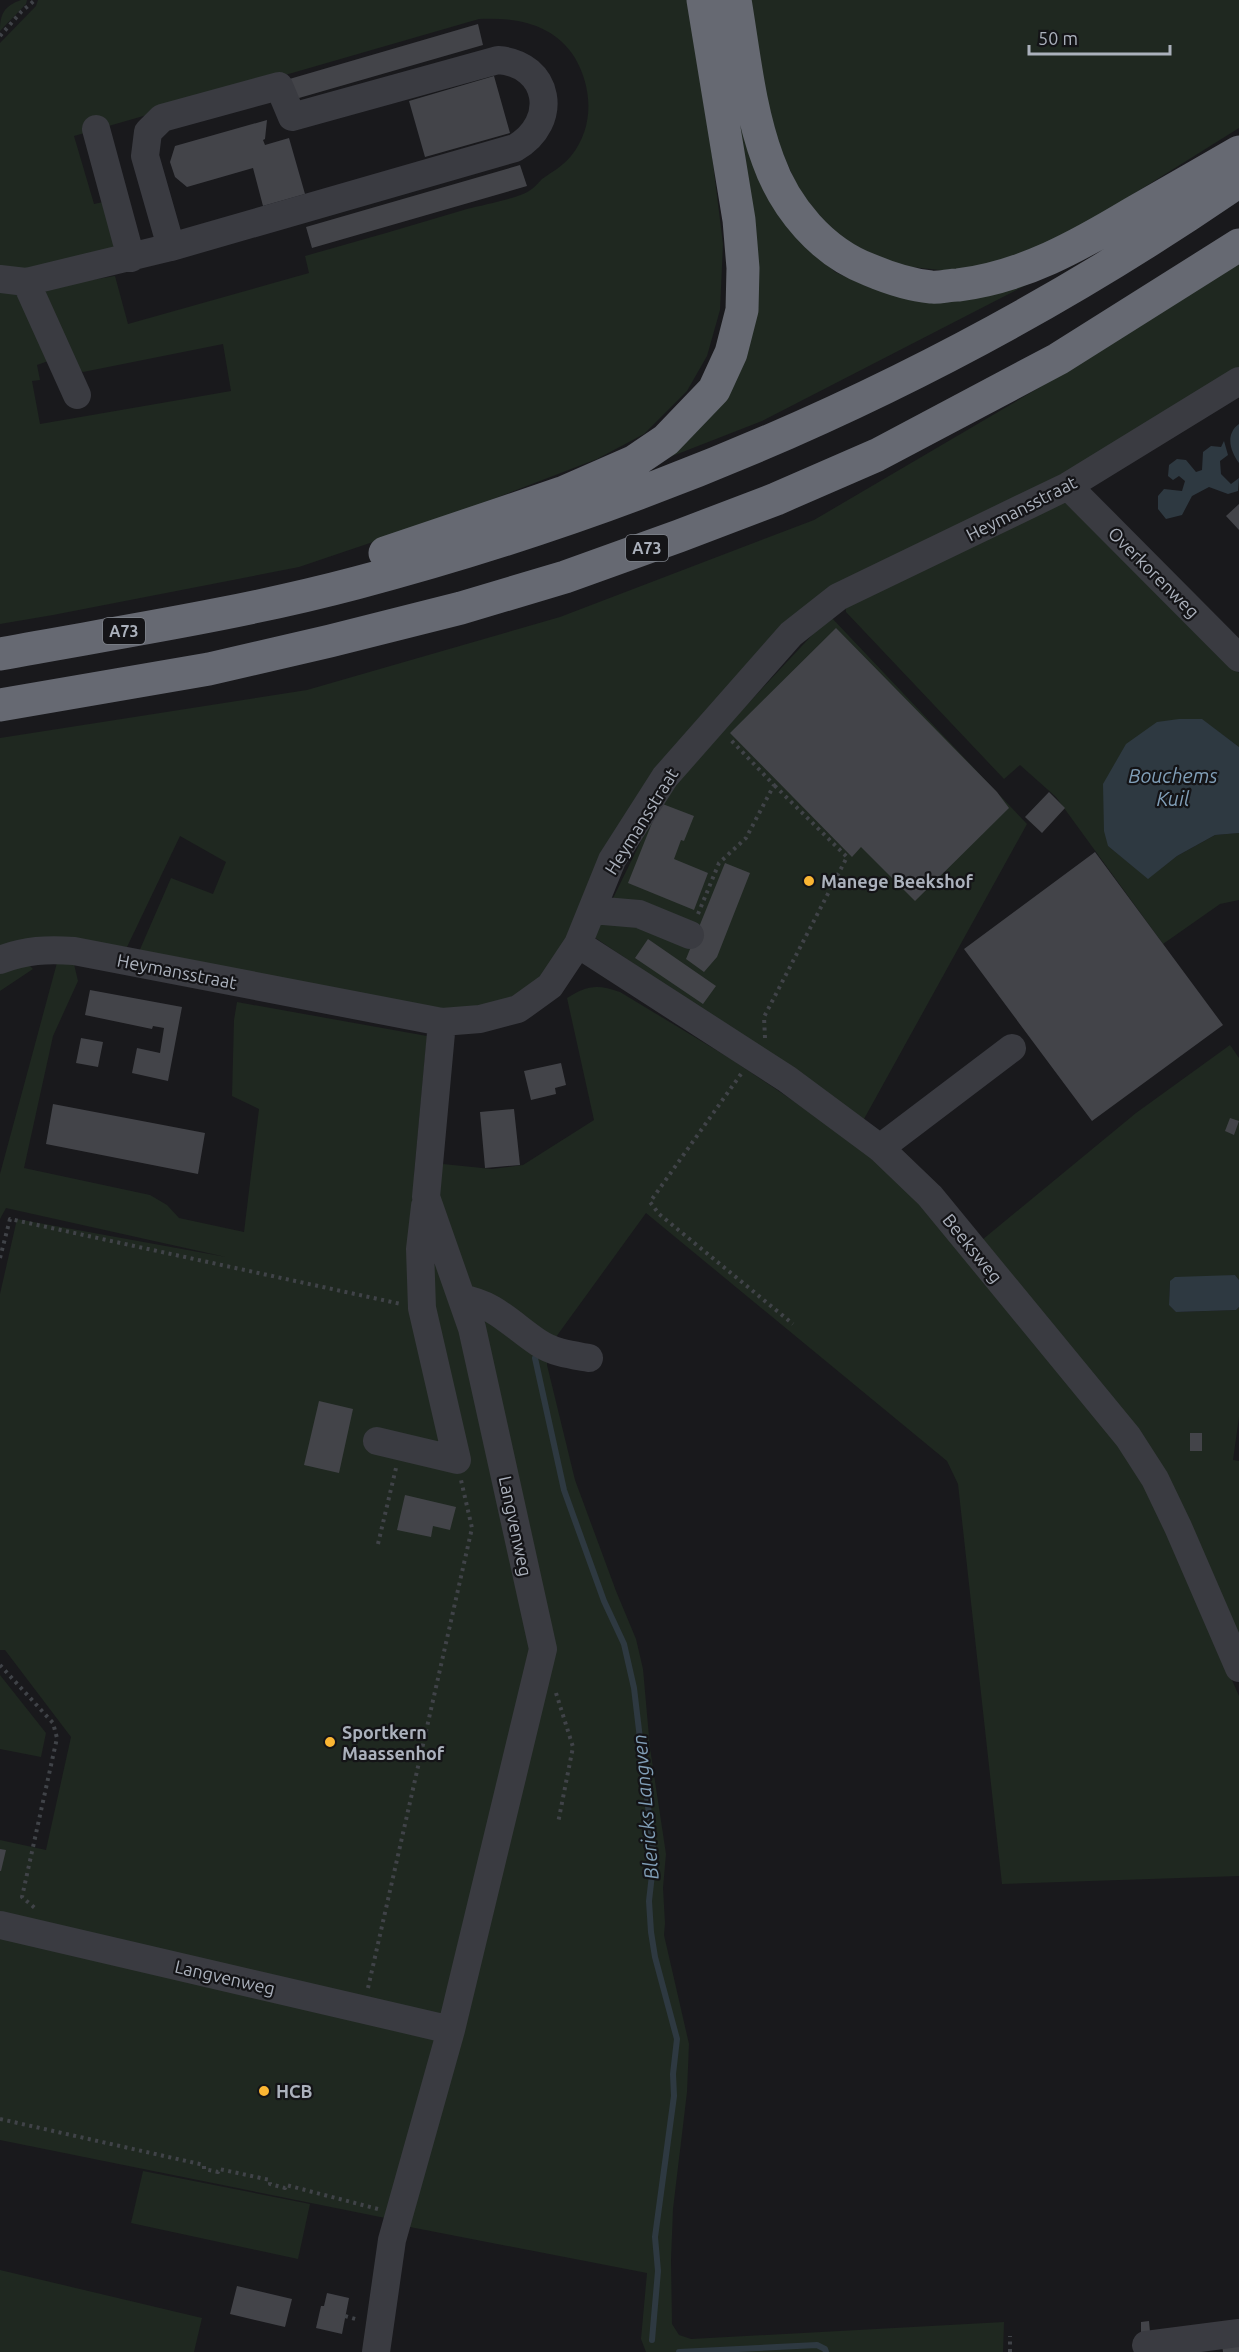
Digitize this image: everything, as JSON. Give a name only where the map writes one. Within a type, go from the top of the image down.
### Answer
[{"type":"highway","name":"A73","points":[[248,608],[320,575],[562,493],[599,478],[635,461],[666,440],[714,390],[731,353],[742,310],[743,268],[739,220],[702,0]]},
{"type":"highway","points":[[735,0],[761,138],[780,184],[801,220],[828,246],[852,264],[892,279],[932,287],[981,282],[1025,269],[1093,237],[1239,152]]},
{"type":"highway","name":"A73","points":[[0,654],[248,608],[353,584],[543,529],[652,490],[860,402],[1006,325],[1098,272],[1239,181]]},
{"type":"highway","name":"A73","points":[[0,705],[209,669],[461,608],[565,578],[776,500],[877,455],[1058,359],[1239,245]]},
{"type":"street","points":[[77,395],[13,280],[131,258],[171,247],[515,148],[527,141],[539,126],[544,105],[542,93],[535,79],[524,68],[516,63],[498,60],[292,117],[279,86],[162,118],[148,132],[145,156],[171,247]]},
{"type":"street","points":[[96,129],[131,258]]},
{"type":"street","name":"Heymansstraat","points":[[0,960],[16,953],[46,949],[74,951],[442,1022],[480,1019],[518,1009],[550,986],[578,944],[612,860],[665,777],[791,634],[838,597],[1068,486],[1239,381]]},
{"type":"street","name":"Overkorenweg","points":[[1068,486],[1239,658]]},
{"type":"street","points":[[592,910],[639,914],[690,935]]},
{"type":"street","name":"Beeksweg","points":[[578,944],[787,1079],[880,1148],[930,1196],[1128,1437],[1155,1479],[1174,1517],[1239,1668]]},
{"type":"street","name":"Langvenweg","points":[[376,2352],[392,2241],[451,2030],[543,1649],[472,1328],[426,1197],[442,1022]]},
{"type":"street","points":[[880,1148],[1012,1048]]},
{"type":"street","points":[[389,1444],[457,1460],[422,1308],[420,1249],[426,1197]]},
{"type":"street","points":[[462,1299],[479,1301],[506,1317],[541,1344],[559,1352],[589,1358]]},
{"type":"street","name":"Langvenweg","points":[[0,1925],[451,2030]]},
{"type":"street","points":[[1146,2345],[1239,2333]]},
{"type":"path","points":[[0,36],[35,0]]},
{"type":"path","points":[[714,722],[847,857],[764,1017],[765,1038],[754,1057],[650,1202],[659,1214],[792,1324]]},
{"type":"path","points":[[690,935],[718,863],[746,838],[774,785]]},
{"type":"path","points":[[0,1258],[10,1219],[422,1308]]},
{"type":"path","points":[[378,1544],[389,1444]]},
{"type":"path","points":[[363,2009],[472,1528],[457,1460]]},
{"type":"path","points":[[543,1649],[573,1747],[558,1823]]},
{"type":"path","points":[[0,1665],[53,1723],[57,1738],[22,1897],[42,1915]]},
{"type":"path","points":[[0,2119],[204,2165],[204,2169],[219,2172],[219,2169],[270,2180],[270,2184],[285,2188],[286,2185],[383,2211]]},
{"type":"path","points":[[1010,2336],[1010,2352]]},
{"type":"shaded area","points":[[21,0],[27,0],[26,4],[0,31],[4,11]]},
{"type":"shaded area","points":[[38,0],[687,0],[711,147],[723,244],[720,310],[707,356],[687,391],[644,434],[597,459],[441,519],[299,567],[0,624],[0,289],[17,289],[51,360],[37,365],[40,380],[32,381],[40,424],[231,391],[223,344],[83,372],[72,364],[44,288],[115,276],[128,324],[309,273],[305,256],[508,199],[529,191],[561,166],[579,145],[587,121],[588,108],[588,95],[581,70],[566,46],[556,37],[545,30],[520,21],[479,19],[74,136],[94,204],[108,201],[114,250],[17,272],[0,269],[0,43],[36,6]]},
{"type":"shaded area","points":[[710,0],[787,224],[835,272],[871,288],[1042,277],[762,421],[634,471],[736,371]]},
{"type":"shaded area","points":[[744,0],[1239,0],[1239,128],[1079,228],[1017,257],[959,272],[892,265],[861,252],[827,228],[801,194],[777,141]]},
{"type":"shaded area","points":[[1239,260],[1239,371],[1061,479],[777,631],[545,981],[474,1014],[138,954],[171,878],[213,894],[226,862],[180,836],[127,947],[35,939],[0,948],[0,738],[307,690],[560,617],[814,520],[1071,369]]},
{"type":"shaded area","points":[[1058,498],[1073,501],[1239,673],[1239,747],[1201,719],[1179,719],[1108,846],[1148,878],[1177,856],[1215,835],[1239,833],[1239,900],[1220,904],[1163,944],[1056,797],[1020,765],[1004,779],[846,612],[845,603]]},
{"type":"shaded area","name":"Manege Beekshof","points":[[830,616],[1027,824],[864,1119],[594,937],[665,792]]},
{"type":"shaded area","points":[[58,959],[74,964],[78,981],[53,1036],[24,1168],[150,1195],[167,1205],[179,1218],[244,1232],[259,1109],[232,1096],[234,1020],[237,1002],[427,1036],[414,1175],[424,1271],[452,1255],[433,1163],[492,1169],[523,1165],[594,1120],[567,998],[587,988],[612,989],[731,1059],[856,1144],[902,1183],[1114,1437],[1143,1482],[1239,1696],[1239,1876],[1002,1884],[958,1484],[947,1461],[646,1213],[548,1348],[547,1365],[575,1480],[636,1639],[643,1669],[650,1748],[666,1854],[663,1888],[664,1935],[689,2044],[687,2092],[673,2209],[672,2324],[679,2335],[691,2339],[1004,2322],[1003,2352],[646,2352],[641,2339],[647,2273],[410,2227],[410,2223],[0,2140],[0,1840],[46,1850],[71,1737],[5,1650],[0,1650],[0,1294],[17,1219],[226,1257],[6,1208],[0,1219],[0,1174]]},
{"type":"shaded area","points":[[24,960],[33,969],[0,991],[0,968]]},
{"type":"shaded area","points":[[1230,1045],[1239,1058],[1239,1280],[1235,1275],[1170,1281],[1169,1305],[1176,1312],[1236,1310],[1239,1307],[1239,1417],[1233,1460],[1239,1461],[1239,1647],[1187,1523],[982,1240],[1136,1113]]},
{"type":"shaded area","points":[[0,1675],[46,1733],[41,1757],[0,1749]]},
{"type":"shaded area","points":[[143,2171],[310,2204],[298,2259],[131,2223]]},
{"type":"shaded area","points":[[0,2270],[202,2318],[194,2352],[0,2352]]},
{"type":"water","points":[[1239,424],[1239,463],[1233,453],[1230,438]]},
{"type":"water","points":[[1224,441],[1228,455],[1220,461],[1221,474],[1231,484],[1239,478],[1238,491],[1228,494],[1209,487],[1192,496],[1182,515],[1166,519],[1158,509],[1158,496],[1164,489],[1182,491],[1185,481],[1179,476],[1173,480],[1168,476],[1169,465],[1177,459],[1186,460],[1196,472],[1202,470],[1203,452],[1211,446],[1221,447]]},
{"type":"water","name":"Bouchems Kuil","points":[[1202,719],[1239,747],[1239,833],[1215,835],[1177,856],[1148,879],[1108,846],[1104,831],[1103,784],[1126,744],[1157,722]]},
{"type":"water","points":[[1235,1275],[1239,1280],[1239,1307],[1236,1310],[1176,1312],[1169,1305],[1170,1281],[1175,1277]]},
{"type":"building","points":[[478,24],[483,45],[292,100],[286,80]]},
{"type":"building","points":[[494,76],[510,133],[425,157],[409,101]]},
{"type":"building","points":[[267,120],[263,140],[265,145],[289,138],[305,194],[263,206],[253,168],[187,187],[175,177],[170,162],[175,146]]},
{"type":"building","points":[[520,165],[527,186],[312,248],[306,227]]},
{"type":"building","points":[[1239,504],[1239,530],[1226,516]]},
{"type":"building","points":[[836,628],[997,792],[1009,808],[915,901],[861,847],[852,857],[730,733]]},
{"type":"building","points":[[1049,792],[1065,808],[1042,833],[1025,817]]},
{"type":"building","points":[[660,803],[694,816],[674,859],[708,873],[694,910],[628,883]]},
{"type":"building","points":[[1095,852],[1223,1025],[1092,1121],[964,949]]},
{"type":"building","points":[[725,863],[750,873],[717,957],[704,972],[686,959]]},
{"type":"building","points":[[648,939],[716,986],[703,1004],[635,958]]},
{"type":"building","points":[[90,990],[182,1007],[168,1081],[132,1073],[137,1048],[160,1053],[164,1028],[153,1026],[152,1029],[85,1015]]},
{"type":"building","points":[[81,1038],[103,1042],[98,1067],[76,1063]]},
{"type":"building","points":[[561,1063],[566,1085],[555,1088],[556,1094],[531,1100],[524,1071]]},
{"type":"building","points":[[53,1104],[205,1133],[198,1174],[46,1144]]},
{"type":"building","points":[[514,1109],[520,1165],[485,1168],[480,1112]]},
{"type":"building","points":[[1230,1118],[1239,1121],[1234,1135],[1225,1131]]},
{"type":"building","points":[[319,1401],[353,1409],[339,1473],[304,1465]]},
{"type":"building","points":[[1190,1433],[1202,1433],[1202,1451],[1190,1451]]},
{"type":"building","points":[[405,1495],[456,1507],[450,1530],[433,1526],[431,1537],[397,1530]]},
{"type":"building","points":[[0,1849],[6,1850],[1,1871],[0,1871]]},
{"type":"building","points":[[237,2286],[292,2299],[285,2327],[230,2314]]},
{"type":"building","points":[[327,2293],[349,2298],[342,2334],[316,2328],[321,2306],[324,2306]]},
{"type":"building","points":[[1149,2321],[1150,2332],[1141,2333],[1141,2322]]},
{"type":"building","points":[[1239,2342],[1239,2352],[1223,2352],[1222,2344]]},
{"type":"waterway","name":"Blericks Langven","points":[[535,1358],[564,1490],[604,1601],[624,1644],[634,1688],[654,1857],[649,1901],[651,1932],[655,1957],[677,2039],[673,2074],[674,2096],[655,2237],[658,2271],[652,2340]]},
{"type":"waterway","name":"Blericks Langven","points":[[679,2352],[817,2345],[826,2352]]},
{"type":"place","name":"Manege Beekshof","points":[[809,881]]},
{"type":"place","name":"Sportkern Maassenhof","points":[[330,1742]]},
{"type":"place","name":"HCB","points":[[264,2091]]}]
